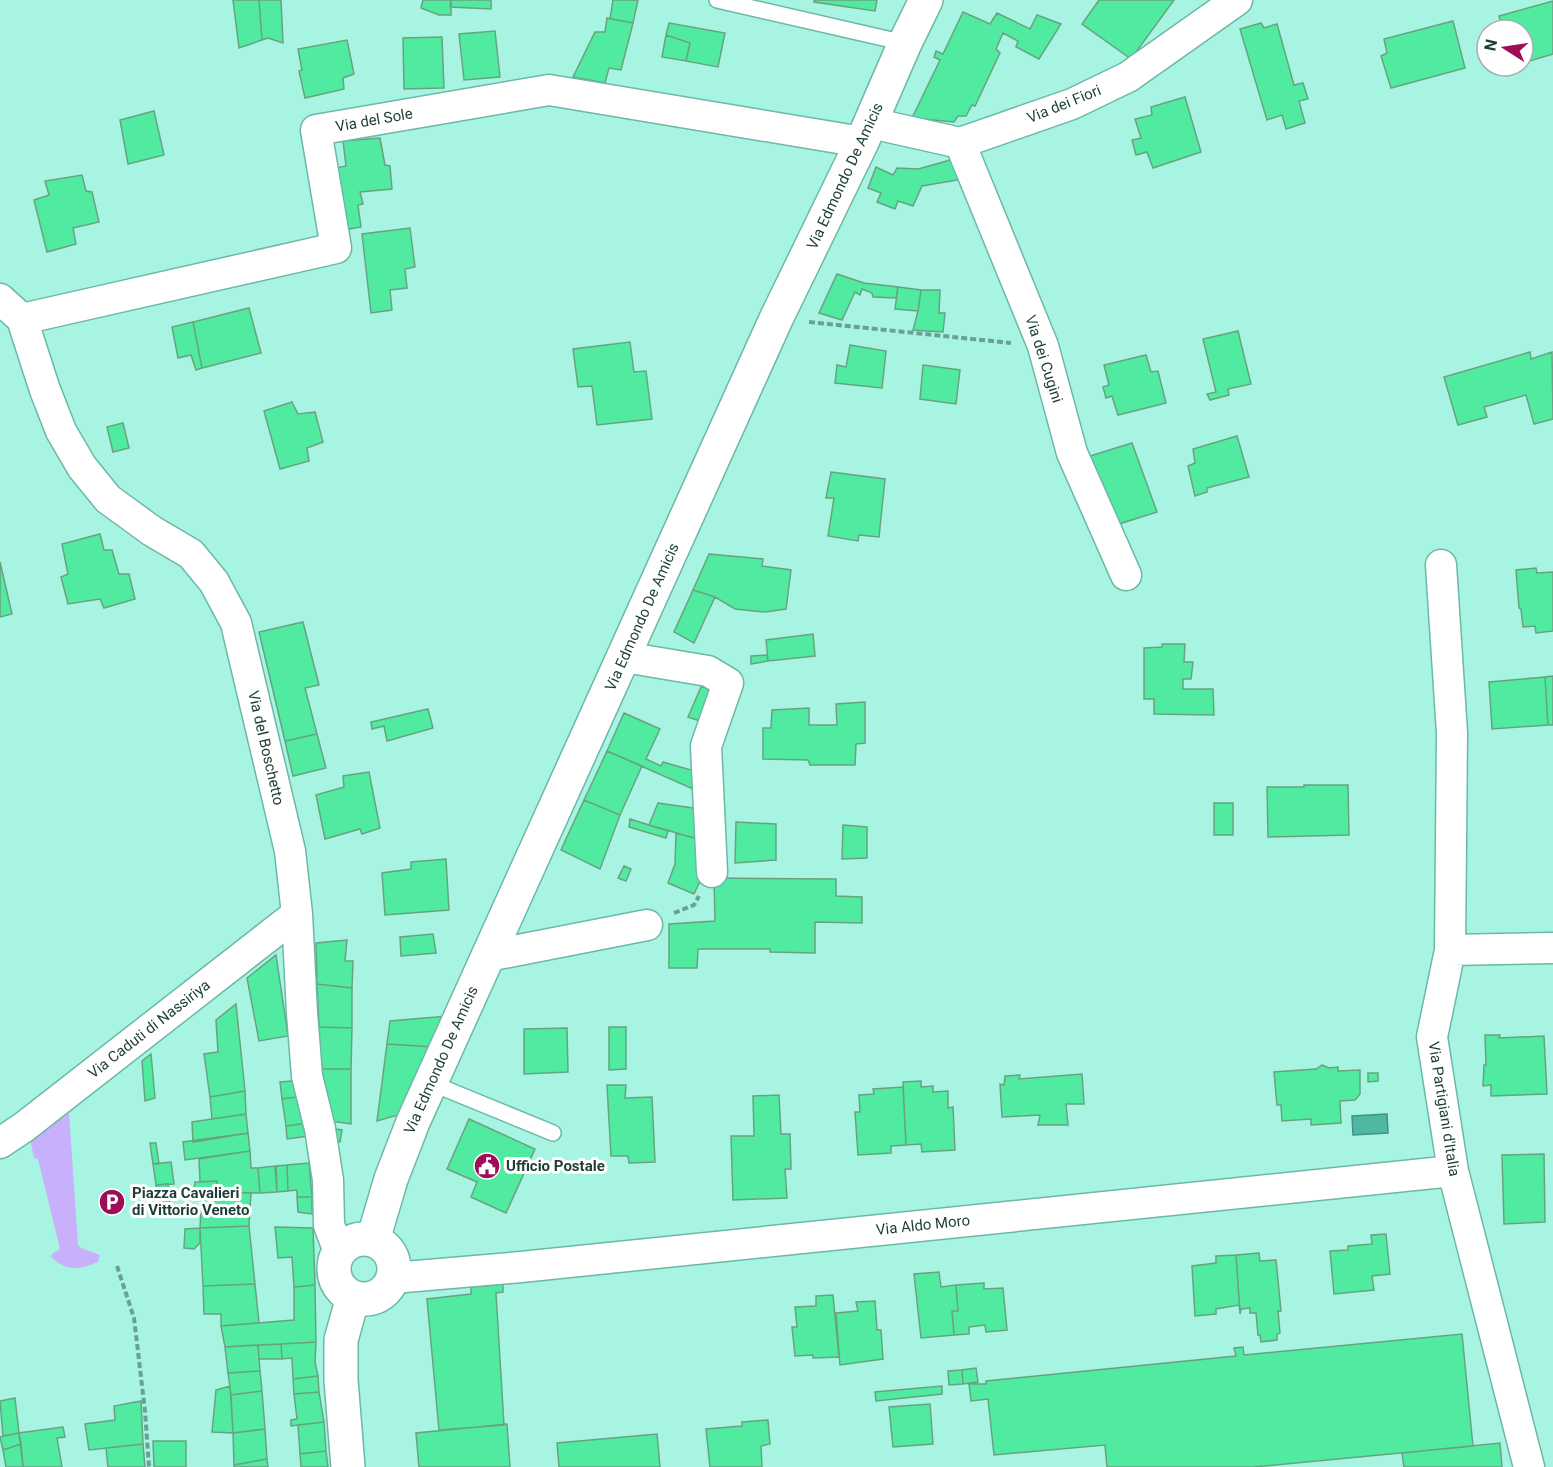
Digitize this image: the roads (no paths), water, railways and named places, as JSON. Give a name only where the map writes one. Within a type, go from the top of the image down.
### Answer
[{"type":"street","name":"Via Edmondo De Amicis","points":[[373,1240],[391,1179],[413,1122],[776,319],[866,133],[926,0]]},
{"type":"street","name":"Via dei Fiori","points":[[960,143],[1072,104],[1128,77],[1237,0]]},
{"type":"street","name":"Via del Sole","points":[[22,319],[336,248],[316,130],[549,90],[866,133]]},
{"type":"street","points":[[866,133],[960,143]]},
{"type":"street","name":"Via dei Cugini","points":[[960,143],[1043,346],[1072,453],[1126,575]]},
{"type":"street","points":[[0,299],[22,319]]},
{"type":"street","name":"Via del Boschetto","points":[[22,319],[61,431],[82,467],[108,499],[152,531],[190,554],[214,582],[236,622],[290,851],[297,914],[307,1076],[320,1129],[328,1180],[329,1225],[339,1252]]},
{"type":"street","name":"Via Partigiani d'Italia","points":[[1441,565],[1452,733],[1450,950],[1432,1037],[1453,1172],[1529,1467]]},
{"type":"street","points":[[624,657],[708,671],[728,683],[706,746],[712,872]]},
{"type":"street","name":"Via Caduti di Nassiriya","points":[[0,1143],[24,1127],[297,914]]},
{"type":"street","points":[[488,956],[647,924]]},
{"type":"street","points":[[1450,950],[1553,948]]},
{"type":"street","name":"Via Aldo Moro","points":[[393,1278],[1453,1172]]},
{"type":"street","points":[[363,1239],[373,1240],[391,1255],[394,1266],[393,1278],[381,1294],[363,1299],[353,1297],[337,1283],[334,1272],[335,1262],[339,1252],[346,1245],[363,1239]]},
{"type":"street","points":[[348,1467],[341,1380],[341,1340],[353,1297]]},
{"type":"lane","points":[[717,0],[905,43]]},
{"type":"lane","points":[[431,1083],[553,1133]]},
{"type":"place","name":"Ufficio Postale","points":[[487,1166]]},
{"type":"place","name":"Piazza Cavalieri di Vittorio Veneto","points":[[112,1202]]}]
